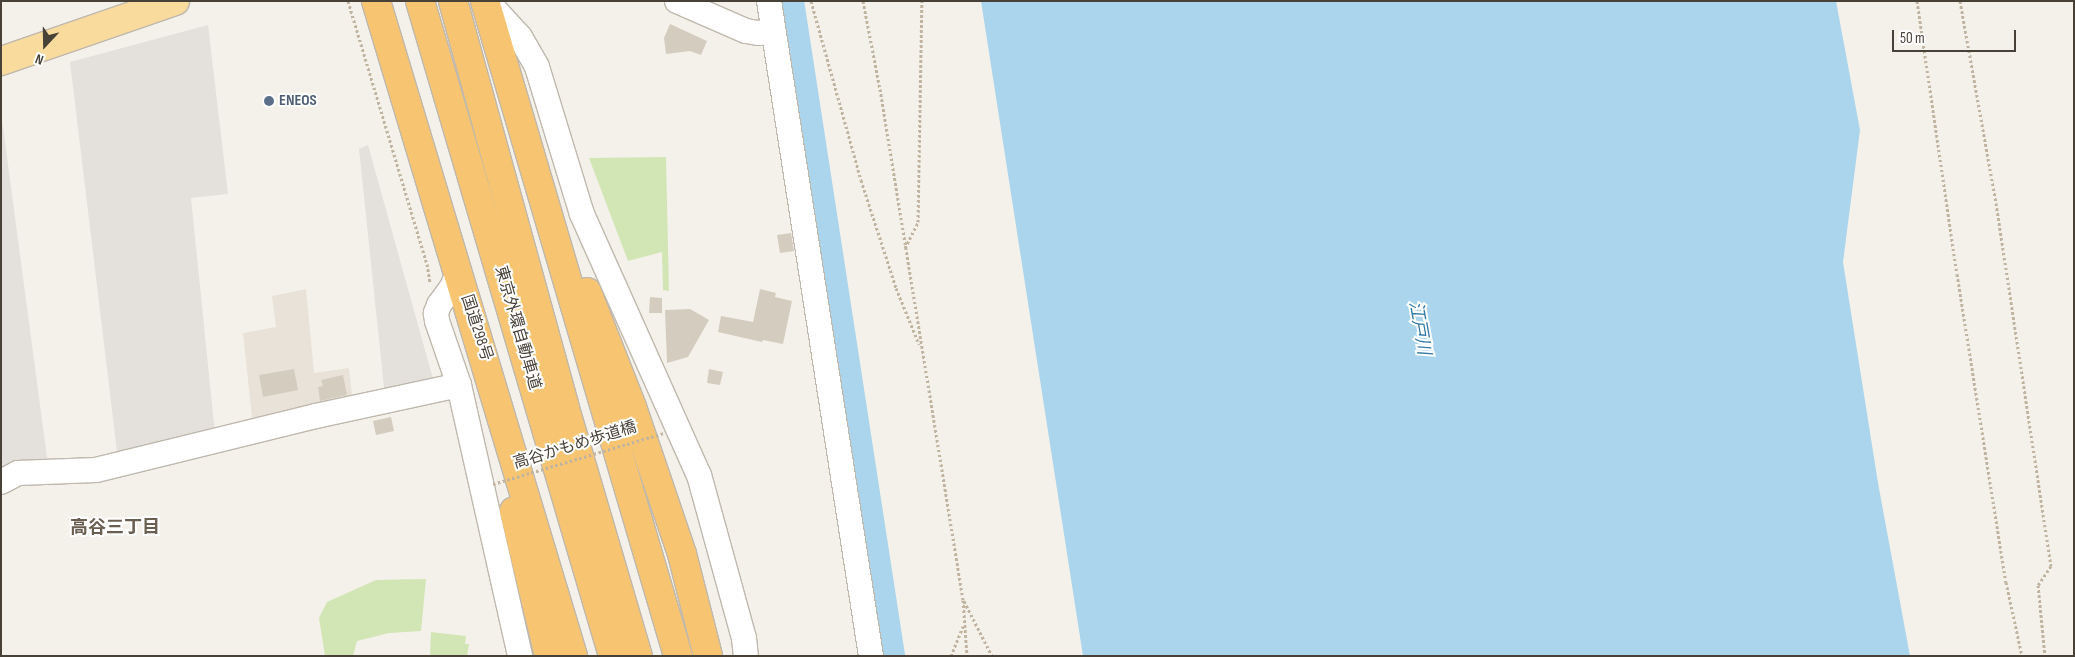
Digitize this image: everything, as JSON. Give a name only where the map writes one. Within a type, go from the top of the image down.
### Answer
[{"type":"highway","name":"国道298号","points":[[376,1],[486,360],[573,656]]},
{"type":"highway","name":"東京外環自動車道","points":[[420,1],[613,656]]},
{"type":"highway","name":"東京外環自動車道","points":[[453,1],[564,404],[638,656]]},
{"type":"highway","points":[[486,1],[678,656]]},
{"type":"highway","points":[[536,176],[580,276],[632,408],[682,554],[708,656]]},
{"type":"highway","points":[[486,360],[517,530],[549,656]]},
{"type":"main road","points":[[1,61],[175,1]]},
{"type":"street","points":[[486,1],[520,37],[537,67],[582,214],[699,475],[744,638],[746,656]]},
{"type":"street","points":[[678,1],[746,31],[759,33],[774,31]]},
{"type":"street","points":[[769,1],[871,656]]},
{"type":"street","points":[[458,273],[436,313],[459,385],[520,656]]},
{"type":"street","points":[[1,482],[18,473],[96,470],[316,416],[459,385]]},
{"type":"path","points":[[811,1],[861,180],[896,288],[921,349]]},
{"type":"path","points":[[863,1],[963,600],[967,656]]},
{"type":"path","points":[[905,249],[918,222],[922,1]]},
{"type":"path","points":[[1917,1],[1957,274],[2006,582],[2022,656]]},
{"type":"path","points":[[1960,1],[1996,203],[2051,566],[2038,584],[2045,656]]},
{"type":"path","name":"高谷かもめ歩道橋","points":[[493,484],[664,432]]},
{"type":"path","points":[[963,600],[992,656]]},
{"type":"path","points":[[951,656],[964,624]]},
{"type":"shaded area","points":[[208,25],[228,194],[191,198],[215,434],[118,460],[70,62]]},
{"type":"shaded area","points":[[1,112],[48,465],[1,475]]},
{"type":"shaded area","points":[[368,145],[435,386],[385,397],[359,149]]},
{"type":"shaded area","points":[[306,289],[314,373],[349,368],[353,404],[253,427],[243,333],[276,327],[272,296]]},
{"type":"green space","points":[[666,157],[669,291],[663,290],[662,252],[628,261],[589,158]]},
{"type":"green space","points":[[426,579],[421,631],[389,633],[357,641],[353,656],[325,656],[319,618],[327,602],[376,580]]},
{"type":"green space","points":[[431,632],[466,636],[465,644],[469,644],[467,656],[430,656]]},
{"type":"water","name":"江戸川","points":[[981,1],[1836,1],[1860,130],[1843,262],[1878,483],[1910,656],[1083,656]]},
{"type":"building","points":[[670,24],[707,41],[701,55],[690,51],[666,54],[664,38]]},
{"type":"building","points":[[791,233],[794,251],[780,253],[777,235]]},
{"type":"building","points":[[760,289],[776,293],[775,297],[792,301],[783,344],[763,340],[762,342],[718,332],[721,316],[753,322]]},
{"type":"building","points":[[650,297],[662,298],[662,313],[649,313]]},
{"type":"building","points":[[690,309],[709,320],[688,357],[667,363],[665,310]]},
{"type":"building","points":[[294,369],[298,390],[263,397],[259,375]]},
{"type":"building","points":[[709,369],[723,372],[720,385],[707,383]]},
{"type":"building","points":[[343,375],[347,395],[320,401],[318,387],[323,386],[321,380]]},
{"type":"building","points":[[391,417],[394,431],[376,435],[373,421]]},
{"type":"waterway","points":[[789,1],[890,656]]},
{"type":"place","name":"ENEOS","points":[[269,101]]},
{"type":"district","name":"高谷三丁目","points":[[115,528]]}]
